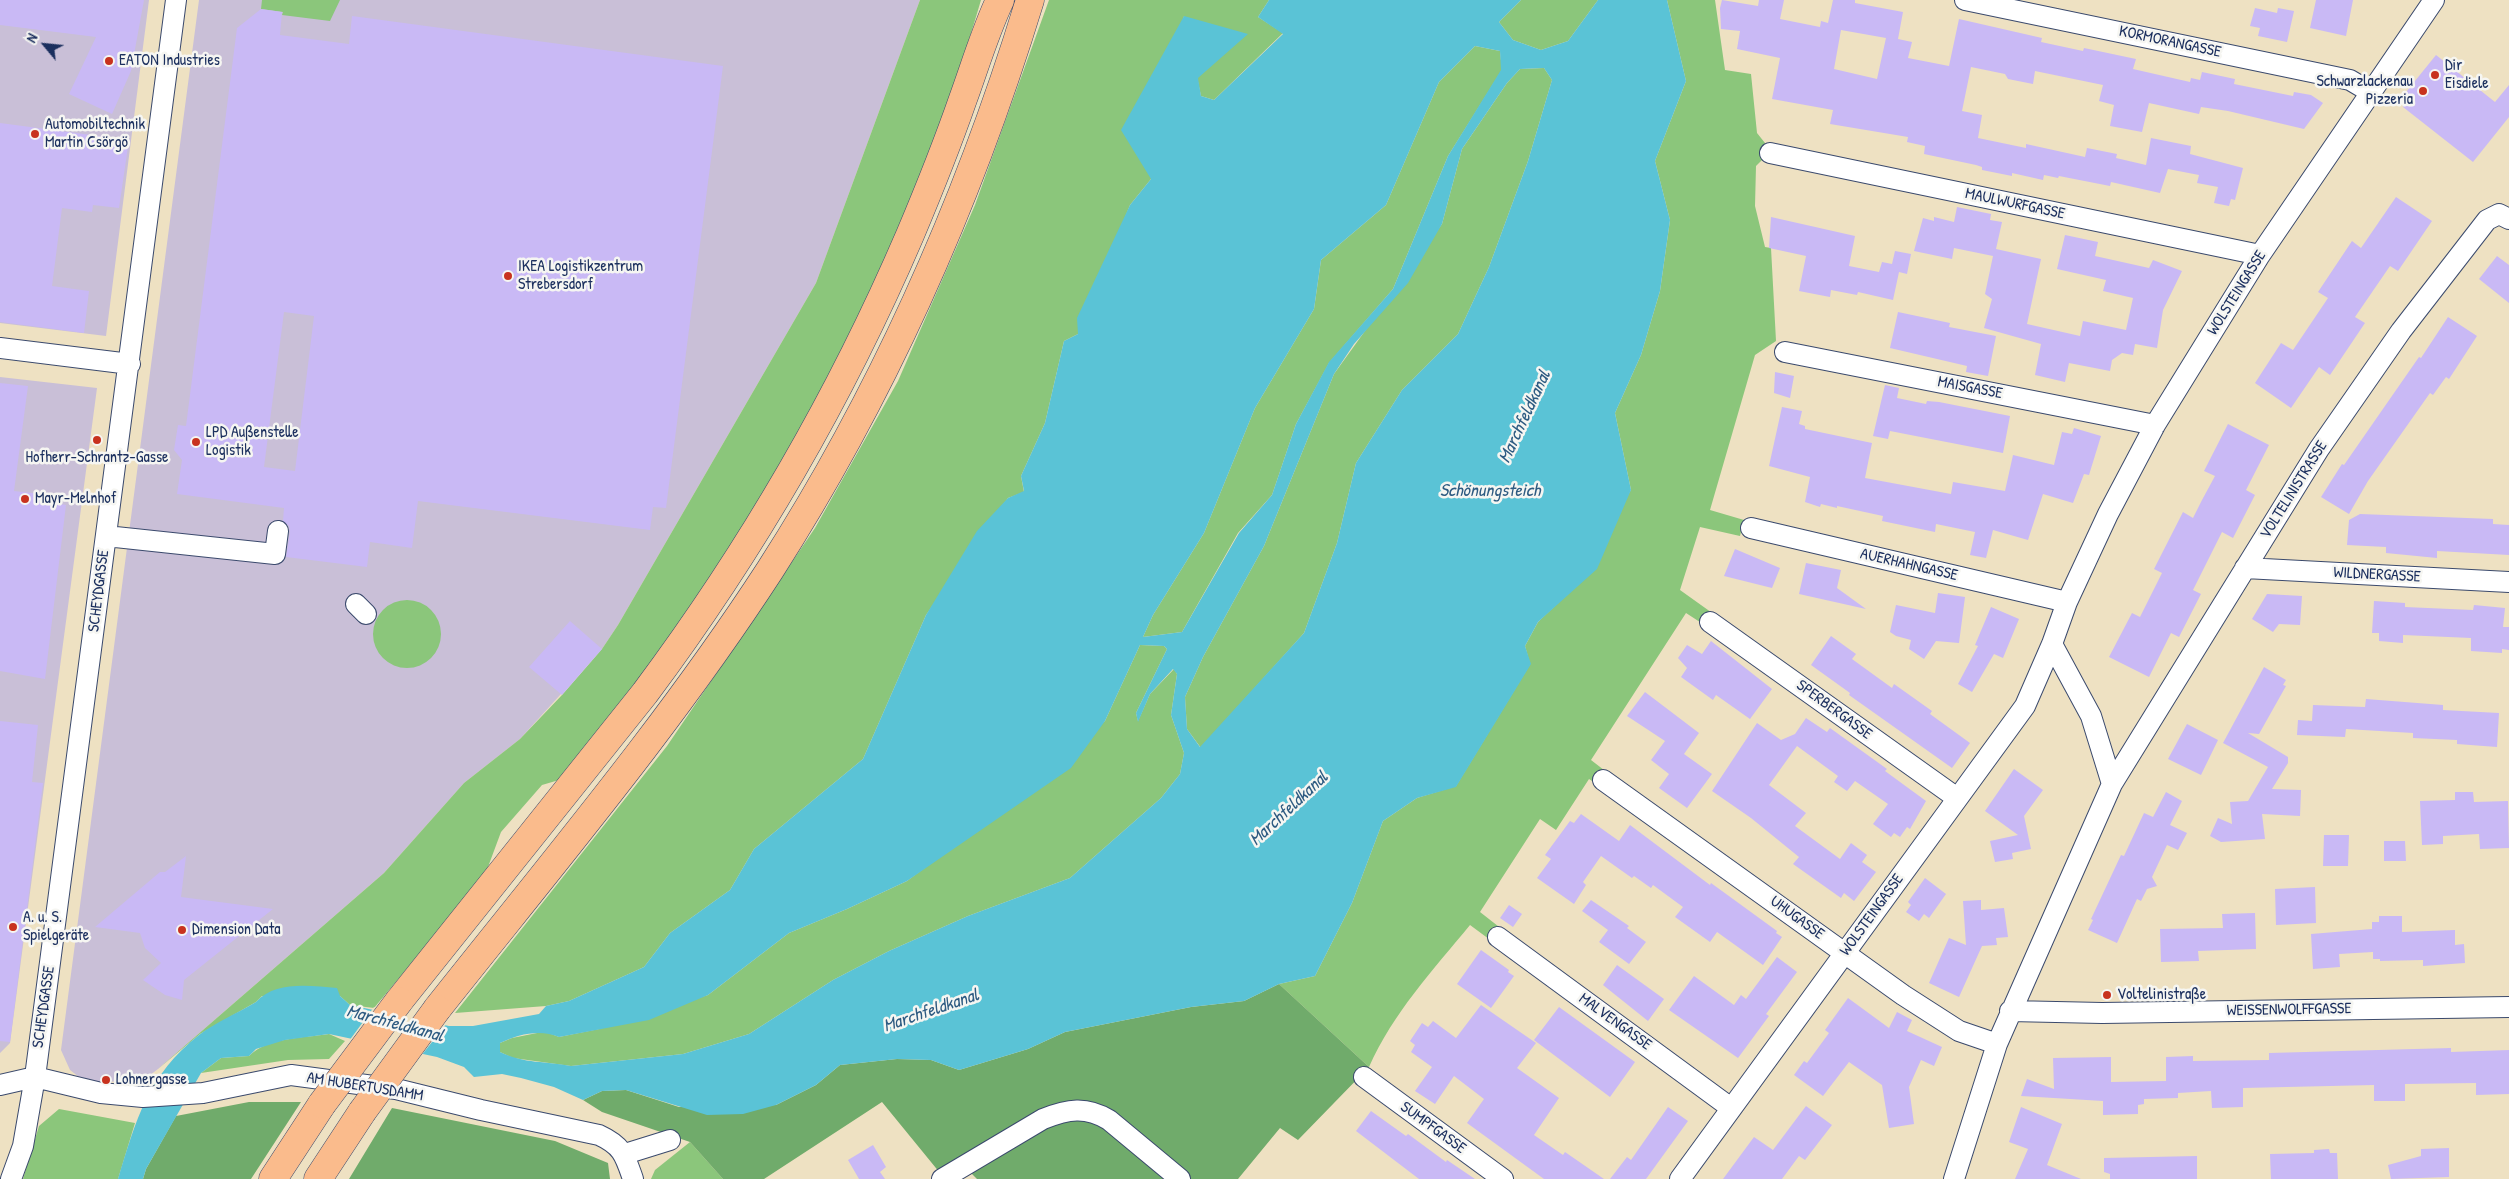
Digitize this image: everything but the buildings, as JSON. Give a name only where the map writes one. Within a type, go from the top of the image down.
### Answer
[{"type":"highway","points":[[318,1179],[330,1168],[362,1112],[437,1009],[650,740],[744,608],[818,490],[863,410],[936,256],[981,142],[1030,0]]},
{"type":"highway","points":[[273,1179],[322,1104],[399,1001],[646,693],[704,611],[761,524],[847,371],[894,271],[951,134],[995,5]]},
{"type":"street","name":"SCHEYDGASSE","points":[[12,1179],[24,1146],[35,1077],[130,364],[176,0]]},
{"type":"street","name":"KORMORANGASSE","points":[[1965,0],[2350,80],[2372,93]]},
{"type":"street","name":"WOLSTEINGASSE","points":[[2067,602],[2108,514],[2154,425],[2260,255],[2434,0]]},
{"type":"street","name":"MAULWURFGASSE","points":[[1770,153],[2260,255]]},
{"type":"street","name":"VOLTELINISTRASSE","points":[[1954,1179],[1997,1044],[2010,1011],[2112,784],[2319,449],[2401,331],[2487,220],[2504,217]]},
{"type":"street","points":[[0,348],[130,364]]},
{"type":"street","name":"MAISGASSE","points":[[1784,352],[2154,425]]},
{"type":"street","name":"AUERHAHNGASSE","points":[[1751,528],[2067,602]]},
{"type":"street","points":[[106,536],[275,554],[278,531]]},
{"type":"street","name":"WILDNERGASSE","points":[[2246,568],[2509,582]]},
{"type":"street","points":[[2067,602],[2052,644],[2091,716],[2112,784]]},
{"type":"street","name":"SPERBERGASSE","points":[[1710,622],[1957,798]]},
{"type":"street","name":"WOLSTEINGASSE","points":[[1680,1179],[2025,706],[2052,644]]},
{"type":"street","name":"UHUGASSE","points":[[1603,780],[1903,995],[1959,1031],[1997,1044]]},
{"type":"street","name":"MALVENGASSE","points":[[1498,937],[1731,1108]]},
{"type":"street","name":"WEISSENWOLFFGASSE","points":[[2010,1011],[2102,1013],[2509,1007]]},
{"type":"street","name":"AM HUBERTUSDAMM","points":[[35,1077],[101,1093],[143,1097],[203,1093],[291,1075],[396,1089],[481,1110],[599,1135],[613,1142],[625,1154]]},
{"type":"street","points":[[0,1085],[35,1077]]},
{"type":"street","name":"SUMPFGASSE","points":[[1364,1077],[1503,1179]]},
{"type":"street","points":[[942,1179],[1043,1119],[1061,1112],[1080,1109],[1097,1113],[1110,1120],[1180,1179]]},
{"type":"street","points":[[632,1179],[625,1154],[670,1140]]},
{"type":"shaded area","points":[[0,0],[149,0],[106,336],[0,323]]},
{"type":"shaded area","points":[[199,0],[920,0],[816,283],[618,625],[602,649],[520,739],[464,783],[384,873],[158,1069],[142,1081],[93,1082],[79,1077],[70,1070],[61,1050]]},
{"type":"shaded area","points":[[0,377],[97,388],[10,1043],[0,1053]]},
{"type":"green space","points":[[262,0],[340,0],[330,21],[282,15],[283,12],[261,9]]},
{"type":"green space","points":[[920,0],[981,0],[954,85],[923,170],[888,254],[849,336],[807,417],[762,496],[714,572],[663,646],[559,780],[542,785],[501,832],[485,875],[374,1008],[350,1005],[340,996],[262,996],[256,1002],[200,1034],[158,1069],[384,873],[464,783],[520,739],[602,649],[618,625],[816,283]]},
{"type":"green space","points":[[1049,0],[1269,0],[1258,17],[1283,33],[1214,100],[1201,96],[1184,16],[1151,179],[1130,205],[1078,334],[1064,341],[1045,423],[1021,476],[1024,492],[1008,498],[926,615],[863,759],[754,849],[730,890],[670,933],[644,967],[569,1001],[546,1006],[455,1013],[667,746],[815,528],[898,381],[975,205]]},
{"type":"green space","points":[[1521,0],[1598,0],[1568,41],[1541,50],[1513,40],[1499,22]]},
{"type":"green space","points":[[1667,0],[1715,0],[1725,70],[1751,74],[1757,133],[1765,143],[1764,158],[1756,166],[1755,206],[1765,247],[1771,248],[1776,341],[1755,355],[1710,510],[1744,520],[1740,536],[1700,527],[1680,590],[1715,615],[1706,626],[1686,613],[1591,760],[1613,777],[1604,789],[1589,779],[1556,830],[1540,819],[1480,912],[1503,930],[1493,942],[1470,925],[1428,975],[1402,1010],[1369,1067],[1279,984],[1315,976],[1352,903],[1383,821],[1417,798],[1456,786],[1530,664],[1525,646],[1538,622],[1563,598],[1631,490],[1615,413],[1641,355],[1660,291],[1670,220],[1655,161],[1686,81]]},
{"type":"green space","points":[[1475,46],[1500,51],[1502,70],[1448,156],[1393,289],[1329,363],[1296,424],[1272,495],[1238,533],[1182,632],[1143,637],[1153,615],[1204,533],[1255,408],[1314,309],[1321,260],[1386,205],[1439,82]]},
{"type":"green space","points":[[1544,68],[1552,80],[1528,161],[1489,267],[1458,334],[1402,390],[1356,463],[1337,543],[1304,633],[1201,748],[1187,729],[1185,697],[1203,657],[1264,546],[1334,374],[1442,224],[1462,149],[1507,83],[1520,69]]},
{"type":"green space","points":[[407,600],[420,603],[431,610],[438,621],[441,634],[438,647],[431,658],[420,665],[407,668],[394,665],[383,658],[376,647],[373,634],[376,621],[383,610],[394,603]]},
{"type":"green space","points":[[1140,645],[1164,646],[1167,649],[1136,713],[1138,721],[1150,694],[1174,669],[1177,674],[1171,715],[1184,753],[1180,774],[1161,798],[1070,878],[968,916],[889,951],[833,980],[749,1034],[683,1054],[571,1066],[513,1058],[500,1052],[500,1043],[512,1038],[546,1032],[559,1037],[599,1029],[708,995],[789,933],[907,881],[1105,721]]},
{"type":"green space","points":[[1279,984],[1369,1067],[1298,1140],[1280,1128],[1238,1179],[977,1179],[969,1171],[940,1173],[882,1102],[764,1179],[723,1179],[690,1142],[602,1112],[583,1100],[602,1091],[626,1090],[679,1107],[776,1105],[816,1085],[840,1065],[897,1059],[931,1060],[959,1070],[1028,1049],[1065,1032],[1191,1007],[1244,1001]]},
{"type":"green space","points":[[329,1034],[345,1041],[329,1059],[288,1060],[201,1073],[221,1058],[249,1056],[266,1045],[276,1042]]},
{"type":"green space","points":[[249,1102],[301,1102],[251,1179],[143,1179],[146,1169],[176,1116]]},
{"type":"green space","points":[[392,1108],[555,1141],[608,1163],[610,1179],[349,1179]]},
{"type":"green space","points":[[59,1109],[135,1123],[118,1179],[23,1179],[39,1126]]},
{"type":"green space","points":[[690,1142],[723,1179],[651,1179],[655,1170]]},
{"type":"water","name":"Schönungsteich","points":[[1269,0],[1521,0],[1499,22],[1513,40],[1541,50],[1568,41],[1598,0],[1667,0],[1686,81],[1655,161],[1670,220],[1660,291],[1641,355],[1615,413],[1631,490],[1597,569],[1538,622],[1525,646],[1531,664],[1456,787],[1417,798],[1383,821],[1352,903],[1315,976],[1279,984],[1244,1001],[1191,1007],[1065,1032],[1028,1049],[959,1070],[931,1060],[897,1059],[840,1065],[816,1085],[776,1105],[743,1114],[707,1115],[626,1090],[602,1091],[583,1100],[554,1087],[521,1078],[502,1074],[474,1077],[464,1067],[437,1057],[329,1034],[285,1040],[256,1049],[249,1056],[221,1058],[201,1073],[146,1169],[143,1179],[118,1179],[138,1118],[146,1100],[167,1066],[199,1035],[256,1002],[264,995],[273,990],[294,986],[337,988],[340,996],[350,1005],[449,1026],[473,1026],[539,1014],[546,1006],[569,1001],[644,967],[670,933],[730,890],[754,849],[863,759],[926,615],[977,531],[1008,498],[1024,491],[1021,476],[1045,423],[1064,341],[1078,334],[1077,318],[1130,205],[1151,179],[1121,130],[1184,16],[1248,34],[1198,78],[1201,96],[1214,100],[1283,34],[1258,17]],"holes":[[[1475,46],[1500,51],[1501,70],[1448,156],[1393,289],[1329,362],[1296,424],[1272,495],[1239,533],[1182,632],[1143,637],[1153,615],[1204,533],[1255,408],[1314,309],[1321,260],[1386,205],[1439,82]],[[1544,68],[1552,80],[1528,161],[1489,267],[1458,334],[1402,390],[1356,463],[1337,543],[1304,633],[1200,747],[1187,729],[1185,697],[1203,657],[1264,546],[1334,374],[1354,344],[1408,283],[1442,224],[1462,149],[1507,83],[1520,69]],[[1140,645],[1164,646],[1167,649],[1136,713],[1138,722],[1150,694],[1173,669],[1177,674],[1171,715],[1184,753],[1180,774],[1161,798],[1070,878],[968,916],[889,951],[833,980],[749,1034],[683,1054],[571,1066],[518,1059],[500,1052],[500,1043],[522,1035],[544,1033],[559,1037],[649,1020],[708,995],[789,933],[907,881],[1071,768],[1105,721]]]},
{"type":"pier","points":[[374,1007],[447,1023],[421,1056],[349,1041]]},
{"type":"place","name":"EATON Industries","points":[[109,61]]},
{"type":"place","name":"Dir Eisdiele","points":[[2435,75]]},
{"type":"place","name":"Schwarzlackenau Pizzeria","points":[[2423,91]]},
{"type":"place","name":"Automobiltechnik Martin Csörgö","points":[[35,134]]},
{"type":"place","name":"IKEA Logistikzentrum Strebersdorf","points":[[508,276]]},
{"type":"place","name":"Hofherr-Schrantz-Gasse","points":[[97,440]]},
{"type":"place","name":"LPD Außenstelle Logistik","points":[[196,442]]},
{"type":"place","name":"Mayr-Melnhof","points":[[25,499]]},
{"type":"place","name":"A. u. S. Spielgeräte","points":[[13,927]]},
{"type":"place","name":"Dimension Data","points":[[182,930]]},
{"type":"place","name":"Voltelinistraße","points":[[2107,995]]},
{"type":"place","name":"Lohnergasse","points":[[106,1080]]},
{"type":"water label","name":"Marchfeldkanal","points":[[1525,417]]},
{"type":"water label","name":"Marchfeldkanal","points":[[1289,809]]},
{"type":"water label","name":"Marchfeldkanal","points":[[931,1011]]},
{"type":"water label","name":"Marchfeldkanal","points":[[395,1024]]}]
